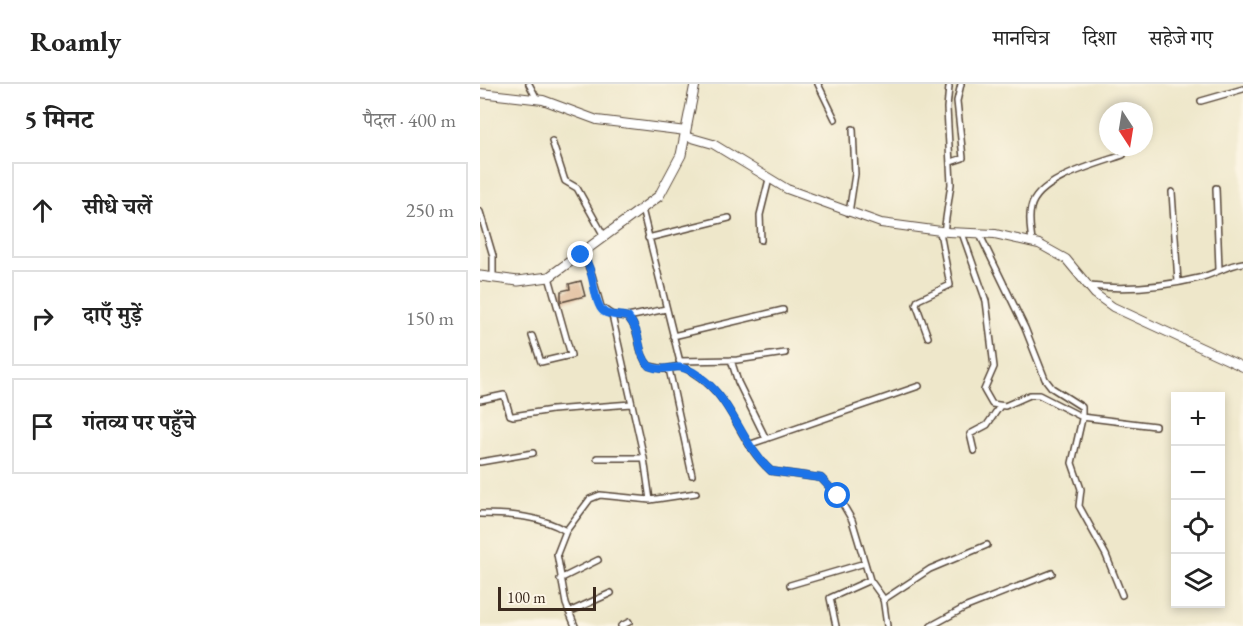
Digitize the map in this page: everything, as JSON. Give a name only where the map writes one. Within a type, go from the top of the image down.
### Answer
[{"type":"main road","points":[[480,276],[518,281],[549,277],[580,257],[658,196],[681,155],[695,84]]},
{"type":"street","points":[[529,84],[537,99]]},
{"type":"street","points":[[818,84],[835,118]]},
{"type":"street","points":[[951,162],[963,159],[957,100],[961,84]]},
{"type":"street","points":[[928,337],[916,304],[918,300],[950,285],[942,232],[951,184],[947,108],[949,87]]},
{"type":"street","points":[[1201,101],[1243,90]]},
{"type":"street","points":[[480,93],[537,99],[597,120],[686,134],[713,144],[787,189],[849,213],[891,226],[942,232],[979,233],[1032,242],[1066,259],[1088,286],[1113,308],[1243,368]]},
{"type":"street","points":[[849,213],[855,174],[853,129]]},
{"type":"street","points":[[552,141],[565,181],[577,188],[605,237]]},
{"type":"street","points":[[1032,242],[1030,212],[1041,190],[1072,174],[1120,156]]},
{"type":"street","points":[[761,240],[760,215],[770,179]]},
{"type":"street","points":[[1216,188],[1219,269]]},
{"type":"street","points":[[1172,192],[1178,282]]},
{"type":"street","points":[[642,209],[680,363],[718,392],[771,471],[815,476],[831,487],[852,520],[870,580],[883,600],[887,626]]},
{"type":"street","points":[[480,212],[493,256],[493,278]]},
{"type":"street","points":[[648,238],[729,218]]},
{"type":"street","points":[[962,233],[986,301],[994,367],[985,394],[992,404],[1000,406],[1034,394],[1082,413],[1155,426]]},
{"type":"street","points":[[979,233],[1025,328],[1041,371],[1052,388],[1079,403],[1082,413],[1072,464],[1081,489],[1079,506],[1106,555],[1122,595]]},
{"type":"street","points":[[580,257],[592,275],[601,307],[612,315],[628,317],[666,309]]},
{"type":"street","points":[[1088,286],[1134,289],[1205,276],[1219,269],[1243,263]]},
{"type":"street","points":[[532,336],[542,362],[571,355],[549,277]]},
{"type":"street","points":[[673,336],[783,310]]},
{"type":"street","points":[[612,315],[644,458],[650,500]]},
{"type":"street","points":[[628,317],[638,330],[645,362],[653,368],[669,369],[680,363],[731,360],[785,353]]},
{"type":"street","points":[[731,360],[738,382],[766,439]]},
{"type":"street","points":[[669,369],[692,475]]},
{"type":"street","points":[[751,444],[919,386]]},
{"type":"street","points":[[480,400],[504,395],[512,416],[566,408],[631,404]]},
{"type":"street","points":[[974,451],[970,434],[987,425],[1000,406]]},
{"type":"street","points":[[480,462],[533,453]]},
{"type":"street","points":[[597,458],[620,460],[644,458]]},
{"type":"street","points":[[575,626],[560,579],[557,554],[563,529],[590,499],[596,495],[650,500],[696,493]]},
{"type":"street","points":[[480,514],[511,515],[563,529]]},
{"type":"street","points":[[883,600],[930,569],[987,545]]},
{"type":"street","points":[[560,579],[598,560]]},
{"type":"street","points":[[790,585],[865,563]]},
{"type":"street","points":[[931,626],[964,608],[1052,573]]},
{"type":"street","points":[[836,626],[830,598],[870,580]]},
{"type":"street","points":[[569,612],[611,593]]},
{"type":"street","points":[[621,626],[629,622]]},
{"type":"building","points":[[581,281],[585,296],[561,302],[561,291],[570,289],[569,284]]},
{"type":"route","points":[[581,255],[583,254],[592,275],[603,311],[628,317],[634,324],[638,330],[643,358],[649,366],[664,369],[681,366],[694,372],[718,392],[744,434],[771,471],[806,474],[821,478],[838,496]]}]
